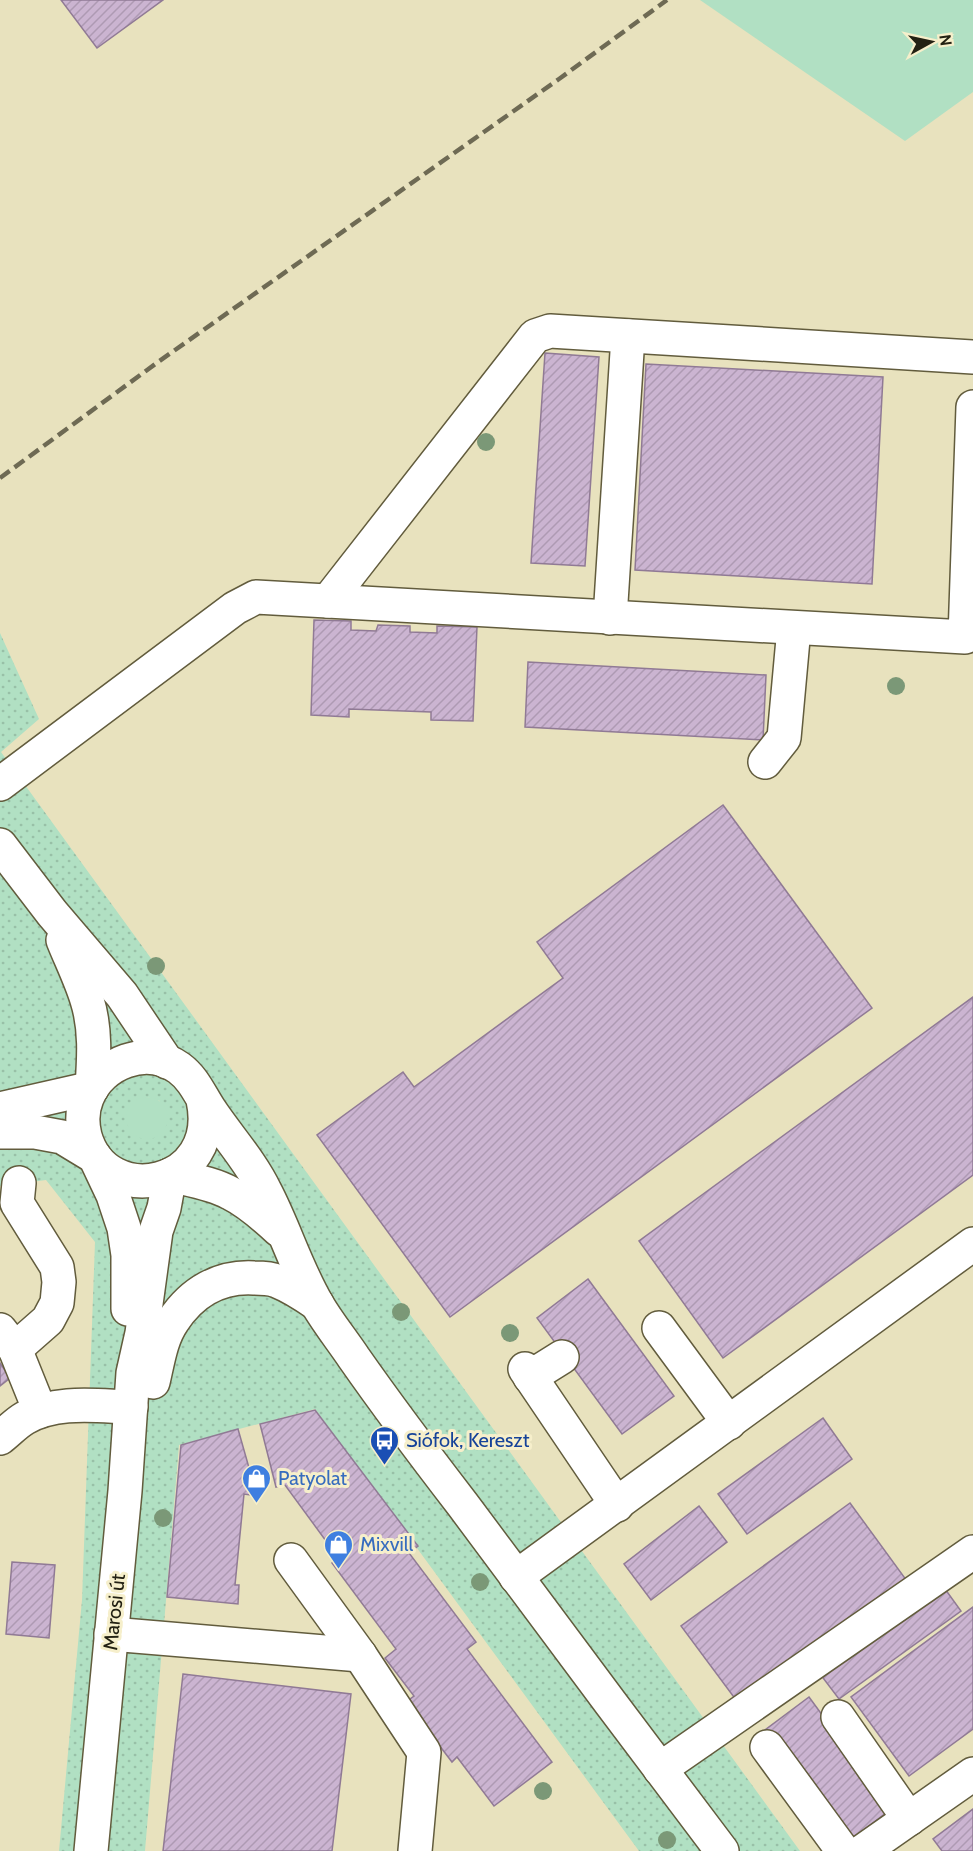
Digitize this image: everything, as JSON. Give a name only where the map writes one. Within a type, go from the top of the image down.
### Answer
[{"type":"street","points":[[328,602],[535,336],[550,330],[973,357]]},
{"type":"street","points":[[610,618],[628,336]]},
{"type":"street","points":[[0,784],[234,608],[256,597],[965,637],[973,407]]},
{"type":"street","points":[[765,762],[784,738],[794,628]]},
{"type":"street","points":[[0,845],[52,913],[122,995],[167,1062]]},
{"type":"street","points":[[52,913],[88,1005],[94,1039],[92,1088]]},
{"type":"street","points":[[95,1157],[86,1137],[83,1118],[87,1098],[92,1088],[109,1069],[129,1059],[150,1058],[167,1062],[182,1070],[189,1077],[252,1167],[266,1192],[317,1304],[399,1420],[722,1851]]},
{"type":"street","points":[[0,1109],[92,1088]]},
{"type":"street","points":[[0,1132],[35,1132],[62,1137],[95,1157],[114,1173],[131,1180],[149,1181],[170,1175],[187,1164],[200,1147],[206,1122],[203,1100]]},
{"type":"street","name":"Marosi út","points":[[95,1157],[113,1195],[124,1228],[129,1288],[127,1343],[133,1373]]},
{"type":"street","points":[[170,1175],[229,1192],[255,1208],[283,1233]]},
{"type":"street","name":"Marosi út","points":[[91,1851],[125,1491],[133,1373],[142,1333],[156,1231],[164,1208],[170,1175]]},
{"type":"street","points":[[12,1200],[57,1267],[59,1282],[57,1303],[48,1320],[8,1339],[40,1411]]},
{"type":"street","points":[[516,1577],[973,1244]]},
{"type":"street","points":[[125,1491],[164,1340],[172,1321],[189,1300],[207,1288],[241,1277],[274,1280],[294,1288],[317,1304]]},
{"type":"street","points":[[659,1328],[729,1423]]},
{"type":"street","points":[[562,1357],[528,1373],[617,1505]]},
{"type":"street","points":[[0,1438],[24,1419],[40,1411],[86,1405],[131,1407]]},
{"type":"street","points":[[660,1769],[973,1552]]},
{"type":"street","points":[[291,1560],[360,1655],[424,1752],[415,1851]]},
{"type":"street","points":[[111,1634],[360,1655]]},
{"type":"street","points":[[838,1717],[902,1834]]},
{"type":"street","points":[[767,1747],[843,1851]]},
{"type":"street","points":[[863,1851],[902,1834],[973,1774]]},
{"type":"green space","points":[[700,0],[973,0],[973,92],[905,141]]},
{"type":"green space","points":[[0,633],[39,719],[1,752],[800,1851],[639,1851],[315,1409],[179,1445],[145,1851],[59,1851],[82,1600],[95,1242],[46,1180],[0,1186]],"holes":[[[147,1097],[160,1101],[133,1133],[127,1121]]]},
{"type":"green space","points":[[147,1097],[162,1103],[168,1118],[162,1133],[147,1139],[132,1133],[126,1118],[132,1103]]},
{"type":"building","points":[[61,0],[163,0],[97,48]]},
{"type":"building","points":[[545,353],[599,357],[585,566],[531,563]]},
{"type":"building","points":[[646,364],[883,377],[872,584],[635,570]]},
{"type":"building","points":[[314,620],[351,621],[351,630],[376,631],[378,625],[410,626],[410,632],[437,633],[437,626],[477,627],[473,721],[431,720],[431,712],[349,709],[349,717],[311,715]]},
{"type":"building","points":[[528,662],[766,675],[763,740],[525,727]]},
{"type":"building","points":[[723,805],[872,1008],[450,1317],[317,1135],[403,1072],[414,1087],[563,978],[537,942]]},
{"type":"building","points":[[973,997],[973,1175],[723,1358],[639,1241]]},
{"type":"building","points":[[588,1279],[674,1396],[622,1434],[537,1318]]},
{"type":"building","points":[[0,1363],[10,1378],[0,1386]]},
{"type":"building","points":[[315,1410],[418,1546],[409,1553],[476,1642],[467,1649],[552,1762],[494,1806],[457,1757],[452,1762],[406,1702],[414,1696],[385,1658],[396,1649],[332,1563],[337,1556],[285,1485],[276,1487],[260,1424]]},
{"type":"building","points":[[823,1418],[852,1459],[747,1534],[718,1494]]},
{"type":"building","points":[[238,1429],[257,1496],[244,1494],[235,1585],[239,1585],[238,1604],[167,1597],[181,1445]]},
{"type":"building","points":[[850,1503],[907,1581],[739,1704],[681,1626]]},
{"type":"building","points":[[699,1506],[727,1542],[651,1600],[624,1564]]},
{"type":"building","points":[[12,1562],[55,1565],[49,1638],[6,1634]]},
{"type":"building","points":[[940,1582],[961,1611],[839,1699],[817,1670]]},
{"type":"building","points":[[973,1607],[973,1729],[909,1776],[851,1697]]},
{"type":"building","points":[[183,1674],[351,1694],[332,1851],[163,1851]]},
{"type":"building","points":[[809,1697],[891,1809],[848,1842],[765,1730]]},
{"type":"building","points":[[973,1809],[973,1851],[942,1851],[933,1839]]},
{"type":"railway","points":[[0,478],[158,362],[667,0]]},
{"type":"place","name":"Siófok, Kereszt","points":[[385,1466]]},
{"type":"place","name":"Patyolat","points":[[257,1504]]},
{"type":"place","name":"Mixvill","points":[[339,1570]]}]
